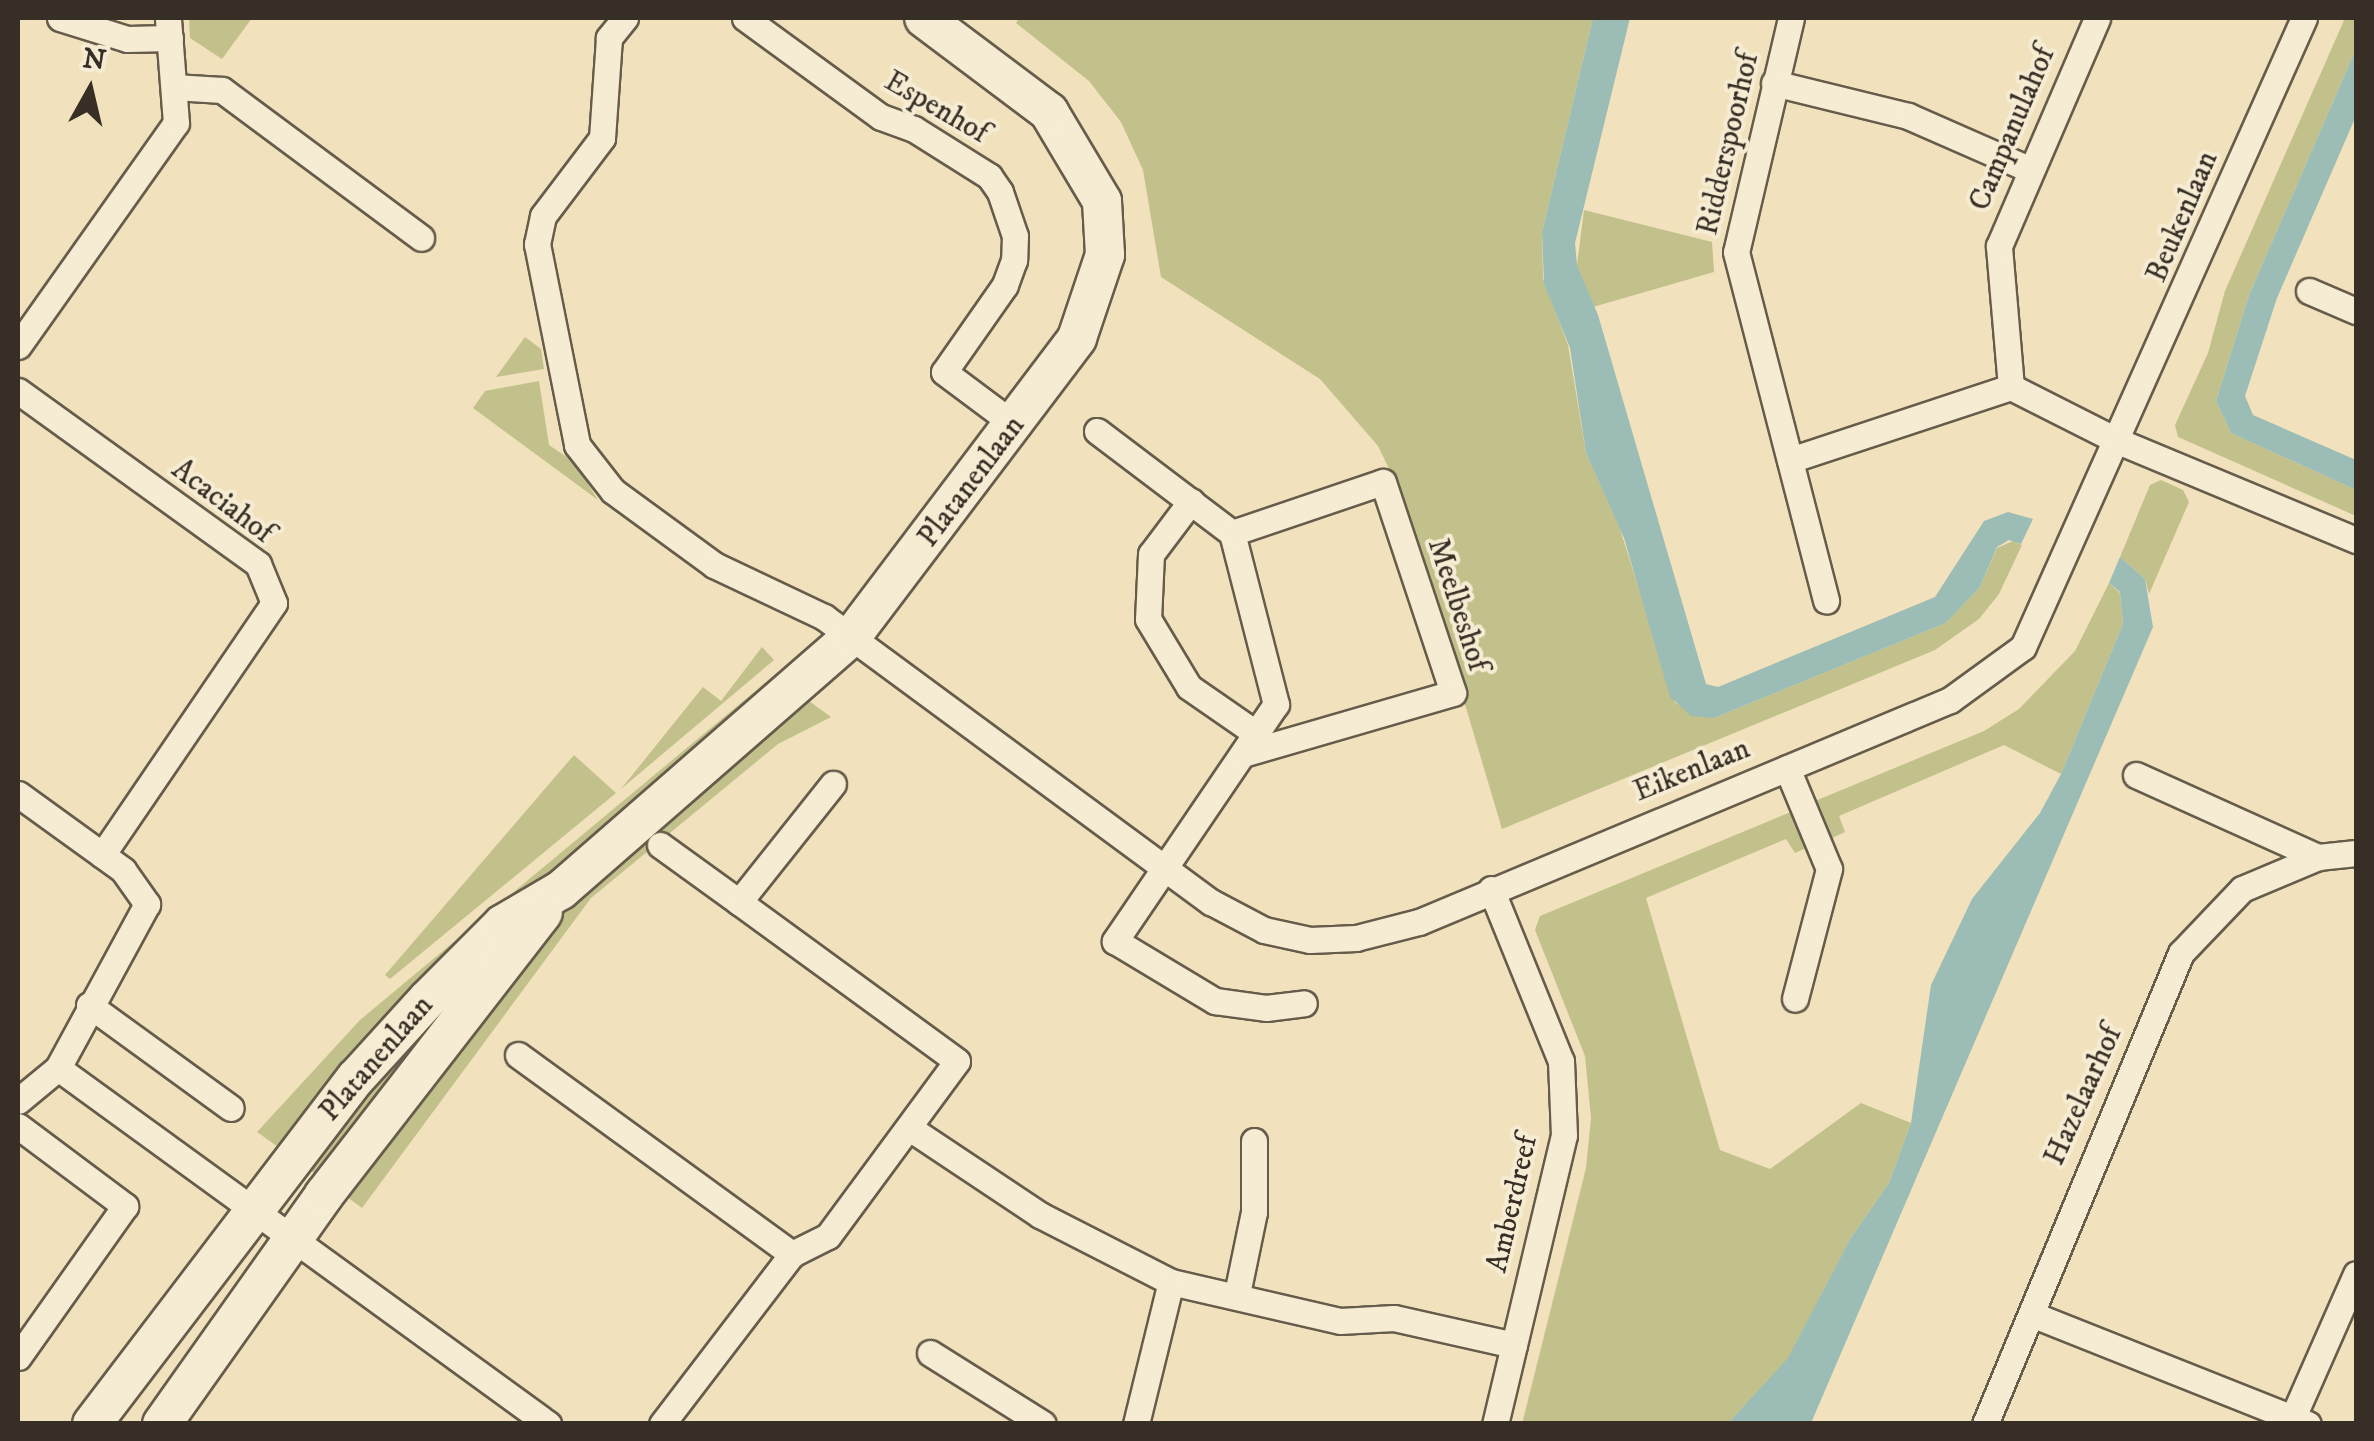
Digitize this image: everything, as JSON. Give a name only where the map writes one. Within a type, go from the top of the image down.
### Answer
[{"type":"street","points":[[18,346],[176,123],[169,28],[127,39],[60,18]]},
{"type":"street","name":"Eikenlaan","points":[[624,18],[609,38],[602,138],[543,216],[537,244],[577,445],[612,491],[714,565],[852,636],[1166,870],[1264,930],[1310,940],[1356,938],[1419,922],[1950,700],[2023,647],[2118,441]]},
{"type":"street","name":"Espenhof","points":[[745,18],[881,117],[914,129],[989,176],[1000,192],[1014,260],[1006,285],[944,372],[1015,425]]},
{"type":"street","name":"Platanenlaan","points":[[92,1424],[356,1078],[503,924],[561,890],[852,636],[1077,338],[1094,302],[1105,255],[1102,201],[1049,112],[924,18]]},
{"type":"street","name":"Ridderspoorhof","points":[[1792,18],[1736,252],[1826,601]]},
{"type":"street","name":"Campanulahof","points":[[2011,387],[1998,246],[2096,18]]},
{"type":"street","name":"Beukenlaan","points":[[2118,441],[2304,18]]},
{"type":"street","points":[[1774,83],[1908,116],[2031,170]]},
{"type":"street","points":[[174,87],[222,90],[421,238]]},
{"type":"street","points":[[2309,291],[2356,311]]},
{"type":"street","points":[[1790,460],[2011,387],[2118,441],[2356,540]]},
{"type":"street","name":"Acaciahof","points":[[18,391],[258,564],[274,603],[102,854]]},
{"type":"street","points":[[1096,431],[1232,534],[1276,704],[1115,941],[1215,1001],[1266,1008],[1304,1003]]},
{"type":"street","name":"Meelbeshof","points":[[1232,534],[1384,482],[1453,693],[1250,744]]},
{"type":"street","points":[[1191,502],[1151,554],[1148,619],[1189,687],[1250,744]]},
{"type":"street","points":[[1787,768],[1828,869],[1795,999]]},
{"type":"street","points":[[2136,776],[2318,857]]},
{"type":"street","points":[[738,902],[833,784]]},
{"type":"street","points":[[18,794],[124,870],[147,904],[58,1068],[18,1101]]},
{"type":"street","points":[[660,845],[957,1060],[911,1129],[828,1236],[792,1254],[662,1424]]},
{"type":"street","name":"Hazelaarhof","points":[[1985,1424],[2031,1314],[2057,1238],[2181,953],[2242,889],[2318,857],[2356,853]]},
{"type":"street","name":"Amberdreef","points":[[1491,889],[1561,1060],[1564,1135],[1495,1424]]},
{"type":"street","name":"Platanenlaan","points":[[162,1424],[561,890]]},
{"type":"street","points":[[89,1005],[230,1108]]},
{"type":"street","points":[[518,1056],[792,1254]]},
{"type":"street","points":[[58,1068],[299,1237],[548,1424]]},
{"type":"street","points":[[18,1126],[125,1206],[18,1358]]},
{"type":"street","points":[[911,1129],[1040,1215],[1171,1282],[1237,1294],[1340,1321],[1394,1318],[1514,1345]]},
{"type":"street","points":[[1237,1294],[1254,1212],[1254,1141]]},
{"type":"street","points":[[2031,1314],[2301,1420],[2356,1274]]},
{"type":"street","points":[[1136,1424],[1171,1282]]},
{"type":"street","points":[[930,1354],[1043,1424]]},
{"type":"shaded area","points":[[189,18],[252,18],[222,59],[190,38]]},
{"type":"shaded area","points":[[1019,18],[1593,18],[1542,232],[1543,279],[1568,345],[1586,453],[1619,526],[1675,703],[1714,718],[1946,623],[1980,587],[1997,548],[2013,541],[2022,545],[1999,594],[1979,619],[1935,650],[1502,829],[1404,499],[1378,446],[1320,379],[1161,277],[1143,170],[1121,122],[1089,81],[1016,23]]},
{"type":"shaded area","points":[[2345,18],[2356,18],[2356,49],[2249,295],[2216,401],[2231,433],[2356,490],[2356,516],[2178,437],[2175,425],[2208,353],[2225,291]]},
{"type":"shaded area","points":[[1584,210],[1712,242],[1714,272],[1593,307],[1577,265]]},
{"type":"shaded area","points":[[525,337],[541,349],[544,369],[496,377]]},
{"type":"shaded area","points":[[539,381],[549,445],[574,462],[598,500],[473,408],[485,391]]},
{"type":"shaded area","points":[[2161,480],[2183,490],[2189,502],[2149,594],[2145,579],[2120,557],[2150,485]]},
{"type":"shaded area","points":[[2109,583],[2120,593],[2123,624],[2061,774],[2004,745],[1839,816],[1845,832],[1830,839],[1815,801],[1984,731],[2019,709],[2075,651]]},
{"type":"shaded area","points":[[762,647],[774,660],[621,789],[703,687],[721,701]]},
{"type":"shaded area","points":[[778,672],[784,679],[515,903],[288,1154],[257,1132],[360,1020]]},
{"type":"shaded area","points":[[809,701],[831,717],[778,744],[591,898],[362,1208],[339,1191],[552,922]]},
{"type":"shaded area","points":[[574,755],[616,793],[390,979],[385,975]]},
{"type":"shaded area","points":[[1793,811],[1809,847],[1795,853],[1786,839],[1646,898],[1720,1150],[1770,1169],[1861,1103],[1911,1123],[1889,1183],[1850,1239],[1788,1359],[1728,1423],[1522,1424],[1586,1168],[1591,1118],[1585,1056],[1535,930],[1540,916]]},
{"type":"shaded area","points":[[512,927],[326,1181],[301,1164]]},
{"type":"water","points":[[1593,18],[1630,18],[1575,243],[1577,265],[1598,315],[1706,684],[1718,687],[1935,597],[1984,521],[2008,512],[2033,519],[2021,544],[2009,540],[1997,547],[1980,587],[1946,623],[1714,718],[1691,716],[1670,697],[1624,538],[1586,453],[1570,348],[1544,284],[1542,232]]},
{"type":"water","points":[[2356,49],[2356,116],[2277,298],[2245,396],[2253,415],[2356,460],[2356,490],[2231,433],[2216,401],[2249,295]]},
{"type":"water","points":[[2120,557],[2145,579],[2153,627],[1811,1423],[1728,1423],[1788,1358],[1850,1239],[1889,1183],[1911,1123],[1931,985],[1972,899],[2040,813],[2061,774],[2123,624],[2120,592],[2109,583]]}]
